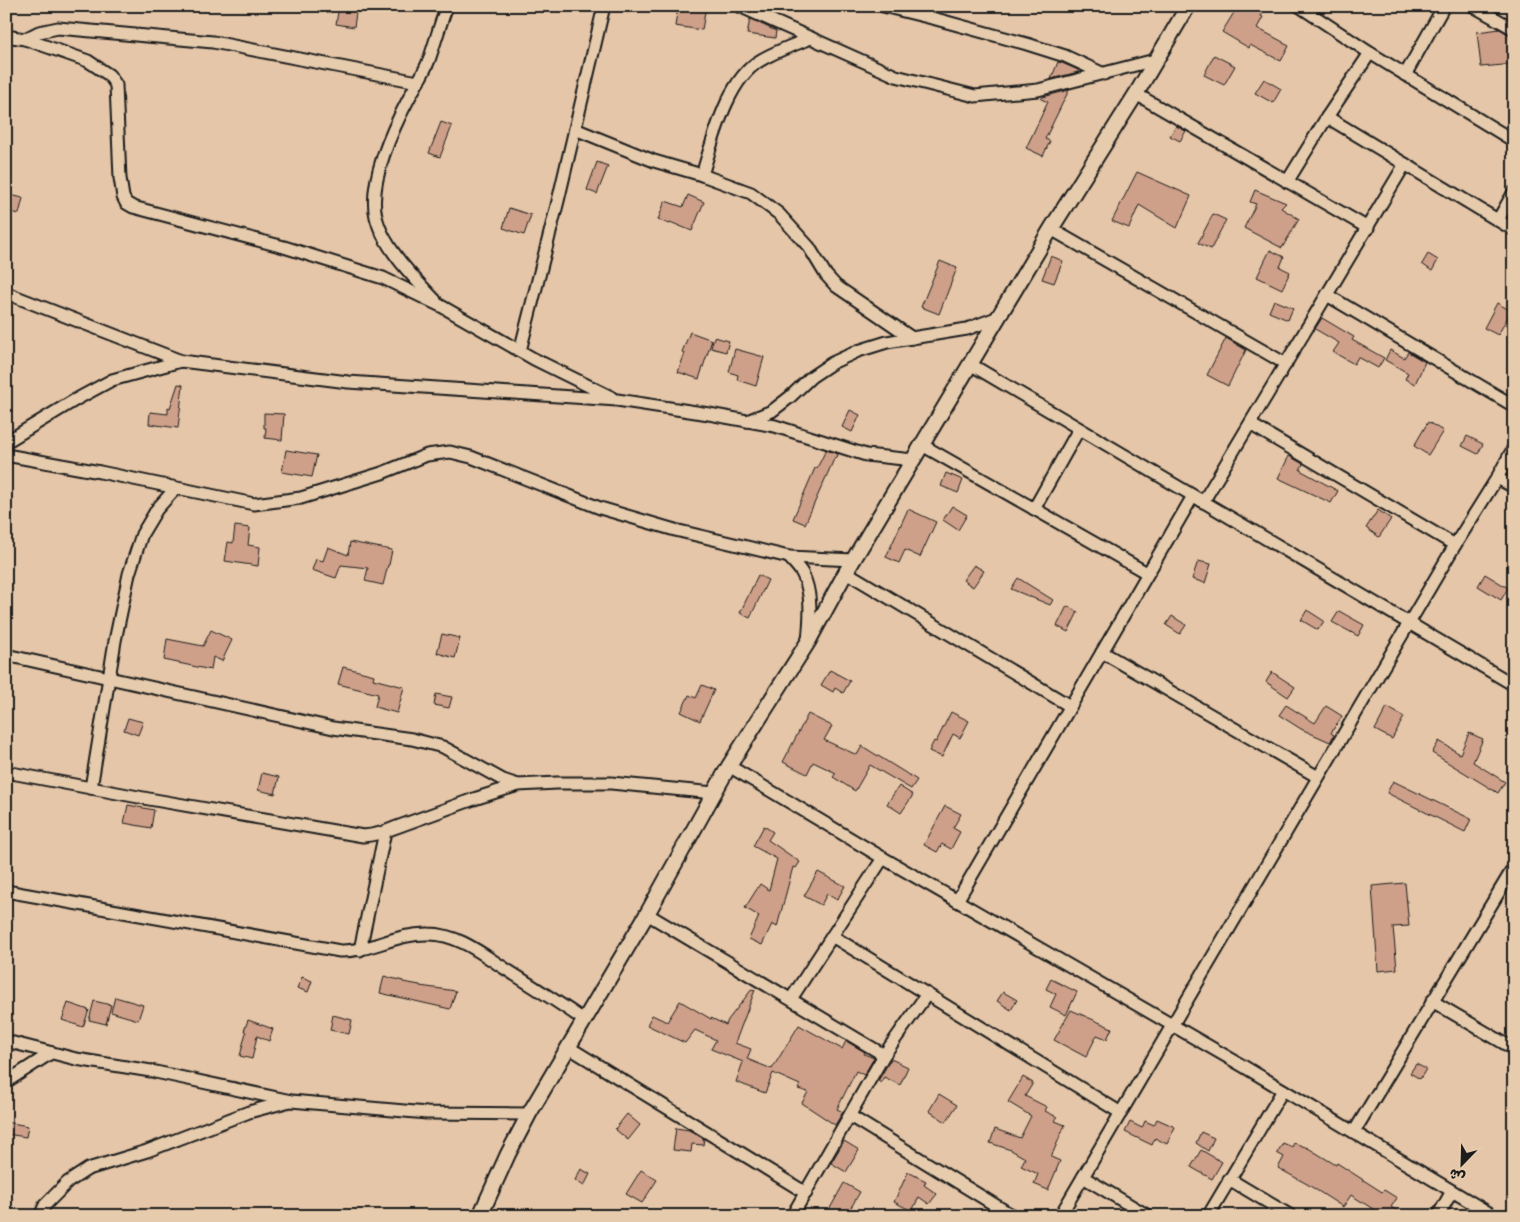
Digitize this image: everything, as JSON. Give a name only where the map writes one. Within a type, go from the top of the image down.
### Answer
[{"type":"street","points":[[441,306],[406,269],[380,229],[375,215],[376,186],[386,147],[428,62],[447,6]]},
{"type":"street","points":[[520,351],[604,6]]},
{"type":"street","points":[[739,6],[896,76],[975,96],[1038,90],[1155,60]]},
{"type":"street","points":[[883,6],[927,16],[1027,44],[1065,56],[1104,74]]},
{"type":"street","points":[[480,1216],[508,1154],[529,1114],[647,914],[729,766],[808,642],[849,566],[1188,6]]},
{"type":"street","points":[[1299,6],[1370,53],[1514,140]]},
{"type":"street","points":[[1406,75],[1444,6]]},
{"type":"street","points":[[1473,6],[1514,29]]},
{"type":"street","points":[[25,39],[39,32],[58,28],[213,42],[418,82]]},
{"type":"street","points":[[6,36],[25,39],[88,61],[109,76],[116,85],[120,178],[123,197],[126,203],[133,207],[275,245],[383,278],[441,306],[520,351],[617,400]]},
{"type":"street","points":[[702,174],[722,112],[737,85],[748,71],[760,60],[811,38]]},
{"type":"street","points":[[1287,182],[1327,117],[1370,53]]},
{"type":"street","points":[[1136,94],[1368,228]]},
{"type":"street","points":[[1327,117],[1514,230]]},
{"type":"street","points":[[575,129],[654,162],[702,174],[751,193],[779,214],[808,247],[826,275],[836,286],[912,338]]},
{"type":"street","points":[[1203,502],[1405,164]]},
{"type":"street","points":[[1498,220],[1514,192]]},
{"type":"street","points":[[1052,229],[1286,364]]},
{"type":"street","points":[[6,293],[181,361],[348,382],[617,400],[774,426],[866,455],[913,460]]},
{"type":"street","points":[[1327,295],[1514,406]]},
{"type":"street","points":[[747,421],[772,410],[790,397],[811,376],[832,363],[858,351],[887,342],[967,329],[999,316]]},
{"type":"street","points":[[6,442],[112,380],[181,361]]},
{"type":"street","points":[[970,364],[1514,685]]},
{"type":"street","points":[[1250,424],[1455,545]]},
{"type":"street","points":[[1034,509],[1079,429]]},
{"type":"street","points":[[922,445],[1148,573]]},
{"type":"street","points":[[1060,1216],[1514,447]]},
{"type":"street","points":[[6,455],[100,472],[254,504],[301,498],[382,473],[427,455],[450,452],[471,457],[600,508],[675,530],[789,557],[849,566],[1070,706]]},
{"type":"street","points":[[1497,478],[1514,487]]},
{"type":"street","points":[[91,788],[115,641],[129,574],[142,534],[156,509],[175,489]]},
{"type":"street","points":[[957,901],[1193,496]]},
{"type":"street","points":[[789,557],[802,573],[809,594],[808,642]]},
{"type":"street","points":[[1102,652],[1318,777]]},
{"type":"street","points":[[6,655],[334,728],[412,739],[443,747],[503,780],[518,785]]},
{"type":"street","points":[[729,766],[882,858],[1354,1132],[1494,1216]]},
{"type":"street","points":[[6,772],[363,836],[376,835],[518,785],[611,783],[714,793]]},
{"type":"street","points":[[360,950],[385,832]]},
{"type":"street","points":[[791,999],[882,858]]},
{"type":"street","points":[[1354,1132],[1514,867]]},
{"type":"street","points":[[6,891],[340,951],[360,950],[408,935],[430,934],[453,938],[477,950],[584,1020]]},
{"type":"street","points":[[647,914],[884,1055]]},
{"type":"street","points":[[832,936],[1121,1113]]},
{"type":"street","points":[[792,1216],[884,1055],[927,994]]},
{"type":"street","points":[[1432,1001],[1514,1049]]},
{"type":"street","points":[[6,1041],[76,1059],[151,1071],[292,1101],[427,1113],[529,1114]]},
{"type":"street","points":[[568,1047],[806,1193]]},
{"type":"street","points":[[6,1082],[51,1053]]},
{"type":"street","points":[[1208,1216],[1282,1090]]},
{"type":"street","points":[[40,1216],[45,1205],[68,1182],[88,1169],[147,1151],[249,1112],[292,1101]]},
{"type":"street","points":[[850,1116],[1013,1216]]},
{"type":"street","points":[[1083,1177],[1148,1216]]},
{"type":"street","points":[[1229,1180],[1291,1216]]},
{"type":"street","points":[[1438,1216],[1452,1191]]},
{"type":"building","points":[[339,6],[357,6],[354,27],[336,24]]},
{"type":"building","points":[[678,6],[706,6],[702,30],[675,26]]},
{"type":"building","points":[[1238,6],[1267,6],[1257,28],[1289,46],[1281,61],[1250,45],[1249,48],[1222,32]]},
{"type":"building","points":[[750,19],[776,31],[775,38],[747,34]]},
{"type":"building","points":[[1500,29],[1511,36],[1514,64],[1481,67],[1477,32]]},
{"type":"building","points":[[1214,55],[1235,66],[1224,85],[1204,75]]},
{"type":"building","points":[[1058,62],[1078,70],[1078,72],[1051,79]]},
{"type":"building","points":[[1264,79],[1281,89],[1273,103],[1255,93]]},
{"type":"building","points":[[1069,90],[1045,139],[1050,141],[1043,156],[1026,148],[1048,102],[1041,99]]},
{"type":"building","points":[[441,122],[452,126],[440,157],[429,153]]},
{"type":"building","points":[[1176,126],[1186,131],[1180,141],[1170,136]]},
{"type":"building","points":[[597,162],[608,166],[597,194],[587,190]]},
{"type":"building","points":[[1137,172],[1191,196],[1177,228],[1139,205],[1129,228],[1112,221]]},
{"type":"building","points":[[1255,190],[1286,203],[1281,208],[1299,219],[1282,248],[1244,228],[1256,204],[1250,202]]},
{"type":"building","points":[[6,194],[23,198],[19,214],[6,211]]},
{"type":"building","points":[[688,195],[704,202],[692,231],[670,222],[670,224],[658,220],[665,201],[683,207]]},
{"type":"building","points":[[509,208],[531,215],[524,235],[503,228]]},
{"type":"building","points":[[1213,214],[1226,220],[1211,249],[1198,243]]},
{"type":"building","points":[[1270,250],[1284,257],[1280,267],[1290,272],[1282,289],[1257,277]]},
{"type":"building","points":[[1428,254],[1438,260],[1432,271],[1422,264]]},
{"type":"building","points":[[1051,256],[1063,261],[1054,283],[1042,279]]},
{"type":"building","points":[[940,261],[957,268],[939,314],[921,307]]},
{"type":"building","points":[[1274,300],[1293,308],[1288,320],[1269,312]]},
{"type":"building","points":[[1497,303],[1511,311],[1498,335],[1484,328]]},
{"type":"building","points":[[1322,318],[1354,337],[1352,340],[1384,358],[1378,368],[1358,357],[1354,364],[1333,352],[1339,343],[1315,329]]},
{"type":"building","points":[[690,332],[712,340],[699,379],[678,372],[685,353],[682,352]]},
{"type":"building","points":[[714,337],[729,341],[726,352],[711,348]]},
{"type":"building","points":[[1226,338],[1246,350],[1228,386],[1207,375]]},
{"type":"building","points":[[735,349],[764,357],[756,386],[737,380],[738,375],[729,372]]},
{"type":"building","points":[[1390,350],[1404,358],[1408,352],[1425,362],[1415,384],[1405,379],[1408,373],[1385,360]]},
{"type":"building","points":[[178,384],[183,385],[178,428],[149,424],[150,412],[168,414],[168,407],[170,408]]},
{"type":"building","points":[[850,410],[860,415],[852,432],[842,427]]},
{"type":"building","points":[[264,413],[284,414],[282,440],[265,438]]},
{"type":"building","points":[[1428,422],[1443,431],[1428,455],[1414,446]]},
{"type":"building","points":[[1467,436],[1483,444],[1478,454],[1462,446]]},
{"type":"building","points":[[286,450],[317,455],[312,477],[282,472]]},
{"type":"building","points":[[826,450],[838,454],[837,458],[835,457],[805,524],[793,519],[815,468],[817,468]]},
{"type":"building","points":[[1289,456],[1303,464],[1300,470],[1338,491],[1331,503],[1278,478]]},
{"type":"building","points":[[946,473],[963,480],[958,493],[941,486]]},
{"type":"building","points":[[952,506],[967,515],[958,530],[943,520]]},
{"type":"building","points":[[908,509],[936,522],[920,557],[905,550],[899,563],[886,557]]},
{"type":"building","points":[[1378,510],[1391,519],[1379,537],[1366,528]]},
{"type":"building","points":[[235,526],[250,528],[248,545],[260,547],[258,566],[225,561],[228,542],[233,543]]},
{"type":"building","points":[[350,542],[392,550],[383,585],[365,581],[368,568],[341,565],[336,578],[312,570],[316,559],[323,561],[328,547],[348,555]]},
{"type":"building","points":[[1198,561],[1211,564],[1205,583],[1192,579]]},
{"type":"building","points":[[974,565],[984,571],[973,587],[963,580]]},
{"type":"building","points":[[1485,574],[1508,588],[1501,600],[1478,586]]},
{"type":"building","points":[[758,575],[768,580],[750,618],[740,613]]},
{"type":"building","points":[[1018,578],[1053,600],[1050,605],[1011,589]]},
{"type":"building","points":[[1067,606],[1078,612],[1068,632],[1057,626]]},
{"type":"building","points":[[1307,610],[1324,621],[1318,630],[1301,620]]},
{"type":"building","points":[[1339,611],[1364,625],[1358,636],[1332,622]]},
{"type":"building","points":[[1172,616],[1186,625],[1180,634],[1166,625]]},
{"type":"building","points":[[211,630],[232,640],[222,661],[213,657],[211,670],[164,660],[167,639],[203,646]]},
{"type":"building","points":[[442,634],[460,638],[455,658],[437,653]]},
{"type":"building","points":[[343,667],[374,675],[373,679],[404,687],[397,713],[375,707],[378,694],[338,684]]},
{"type":"building","points":[[830,670],[850,681],[843,693],[835,688],[833,692],[821,685]]},
{"type":"building","points":[[1272,672],[1295,687],[1288,697],[1266,682]]},
{"type":"building","points":[[702,685],[714,690],[700,721],[681,712],[689,695],[696,698]]},
{"type":"building","points":[[436,694],[452,697],[449,708],[434,705]]},
{"type":"building","points":[[1286,705],[1315,723],[1326,706],[1342,716],[1331,733],[1334,735],[1330,742],[1301,729],[1279,715]]},
{"type":"building","points":[[1387,707],[1404,717],[1392,739],[1375,730]]},
{"type":"building","points":[[951,712],[969,721],[960,738],[953,734],[942,757],[929,751],[934,741],[936,742]]},
{"type":"building","points":[[808,714],[832,726],[824,740],[857,755],[862,746],[917,780],[911,789],[870,765],[855,791],[833,777],[836,773],[813,762],[807,774],[783,762]]},
{"type":"building","points":[[128,718],[143,722],[138,735],[124,730]]},
{"type":"building","points":[[1469,733],[1483,739],[1473,762],[1505,782],[1498,793],[1432,753],[1439,741],[1460,754]]},
{"type":"building","points":[[262,773],[279,777],[275,794],[258,790]]},
{"type":"building","points":[[1393,781],[1471,819],[1465,832],[1387,793]]},
{"type":"building","points":[[899,786],[913,795],[901,813],[887,804]]},
{"type":"building","points":[[128,805],[154,810],[151,828],[124,823]]},
{"type":"building","points":[[945,806],[961,814],[953,828],[960,832],[951,849],[942,844],[937,852],[924,845]]},
{"type":"building","points":[[764,826],[773,832],[768,840],[800,862],[796,868],[793,867],[777,927],[772,924],[762,945],[749,939],[759,916],[745,908],[760,884],[769,890],[777,859],[753,846]]},
{"type":"building","points":[[818,872],[845,886],[837,900],[827,894],[821,905],[804,896]]},
{"type":"building","points":[[1405,883],[1409,926],[1393,927],[1397,969],[1378,971],[1372,886]]},
{"type":"building","points":[[384,976],[420,986],[456,991],[450,1009],[380,993]]},
{"type":"building","points":[[302,977],[312,981],[308,992],[297,988]]},
{"type":"building","points":[[1051,979],[1077,992],[1066,1015],[1050,1007],[1056,994],[1046,989]]},
{"type":"building","points":[[752,989],[755,990],[735,1043],[751,1049],[747,1059],[772,1069],[799,1025],[842,1049],[846,1041],[865,1052],[864,1054],[874,1058],[864,1075],[856,1071],[837,1109],[843,1112],[835,1125],[802,1103],[808,1092],[798,1089],[800,1085],[773,1073],[765,1093],[736,1082],[743,1062],[711,1049],[716,1040],[695,1030],[685,1043],[647,1025],[652,1015],[667,1022],[680,1001],[711,1019],[726,1025]]},
{"type":"building","points":[[1003,992],[1017,1000],[1011,1010],[997,1001]]},
{"type":"building","points":[[115,997],[143,1005],[138,1020],[111,1012]]},
{"type":"building","points":[[94,1001],[111,1005],[106,1024],[89,1020]]},
{"type":"building","points":[[68,1003],[89,1010],[83,1027],[62,1020]]},
{"type":"building","points":[[1071,1010],[1112,1028],[1107,1039],[1097,1035],[1086,1057],[1054,1040]]},
{"type":"building","points":[[333,1015],[352,1020],[349,1034],[330,1030]]},
{"type":"building","points":[[248,1020],[273,1029],[269,1041],[257,1036],[252,1059],[240,1056],[246,1032],[244,1031]]},
{"type":"building","points":[[891,1059],[908,1067],[900,1085],[884,1077],[881,1083],[878,1081]]},
{"type":"building","points":[[1416,1064],[1426,1069],[1420,1079],[1410,1073]]},
{"type":"building","points":[[1023,1077],[1033,1083],[1025,1096],[1047,1107],[1045,1111],[1057,1117],[1055,1121],[1065,1125],[1051,1157],[1060,1161],[1048,1190],[1034,1184],[1038,1174],[1021,1166],[1025,1158],[1011,1150],[990,1143],[995,1129],[1020,1138],[1031,1116],[1008,1102]]},
{"type":"building","points":[[939,1094],[957,1105],[946,1122],[929,1111]]},
{"type":"building","points":[[627,1114],[640,1125],[628,1140],[615,1129]]},
{"type":"building","points":[[1157,1119],[1175,1127],[1167,1144],[1155,1138],[1152,1145],[1125,1132],[1130,1122],[1142,1128],[1145,1121],[1154,1125]]},
{"type":"building","points":[[6,1122],[28,1126],[26,1137],[6,1134]]},
{"type":"building","points":[[676,1128],[689,1130],[704,1139],[703,1145],[692,1144],[691,1152],[673,1150]]},
{"type":"building","points":[[1201,1132],[1214,1138],[1208,1151],[1196,1143]]},
{"type":"building","points":[[844,1141],[859,1150],[846,1172],[831,1163]]},
{"type":"building","points":[[1283,1143],[1292,1147],[1294,1143],[1308,1148],[1336,1165],[1337,1163],[1382,1192],[1384,1190],[1397,1198],[1391,1207],[1406,1216],[1384,1216],[1351,1195],[1343,1207],[1278,1168],[1284,1157],[1277,1153]]},
{"type":"building","points":[[1201,1150],[1222,1162],[1212,1179],[1191,1167]]},
{"type":"building","points":[[581,1169],[590,1174],[584,1186],[575,1180]]},
{"type":"building","points":[[641,1170],[657,1180],[642,1203],[626,1194]]},
{"type":"building","points":[[908,1172],[926,1181],[924,1185],[937,1194],[929,1204],[919,1197],[912,1211],[894,1202]]},
{"type":"building","points":[[844,1183],[860,1192],[846,1216],[835,1216],[828,1212]]}]
